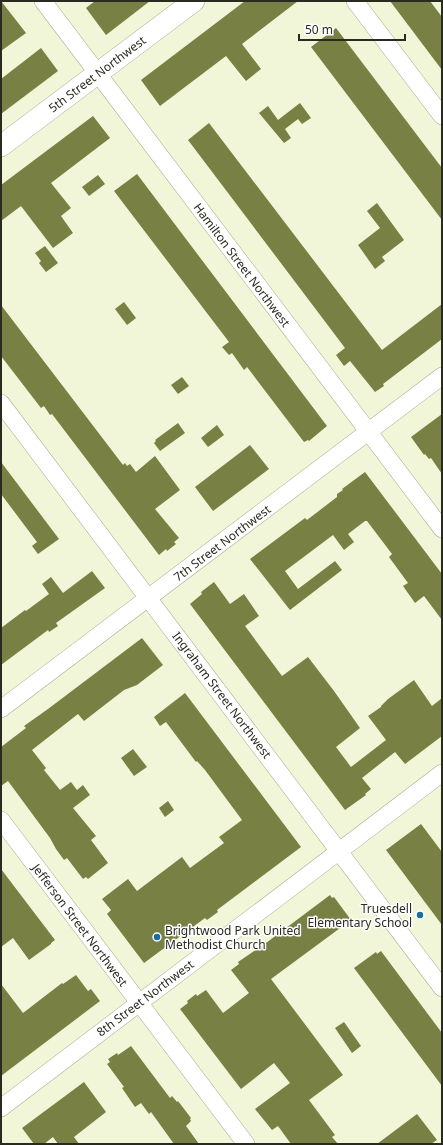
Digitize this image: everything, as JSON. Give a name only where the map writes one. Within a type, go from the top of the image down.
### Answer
[{"type":"street","name":"Hamilton Street Northwest","points":[[43,1],[442,529]]},
{"type":"street","name":"5th Street Northwest","points":[[1,146],[194,1]]},
{"type":"street","points":[[355,1],[442,116]]},
{"type":"street","name":"7th Street Northwest","points":[[1,709],[442,376]]},
{"type":"street","name":"Ingraham Street Northwest","points":[[1,402],[442,988]]},
{"type":"street","name":"8th Street Northwest","points":[[1,1108],[442,773]]},
{"type":"street","name":"Jefferson Street Northwest","points":[[1,820],[246,1144]]},
{"type":"building","points":[[1,1],[26,33],[1,51]]},
{"type":"building","points":[[95,1],[150,1],[106,35],[86,8]]},
{"type":"building","points":[[245,1],[298,1],[242,44],[261,69],[246,81],[226,56],[160,106],[141,80]]},
{"type":"building","points":[[390,1],[430,1],[442,17],[442,70]]},
{"type":"building","points":[[336,28],[442,168],[442,220],[311,47]]},
{"type":"building","points":[[41,48],[58,71],[1,114],[1,79]]},
{"type":"building","points":[[300,103],[311,118],[302,124],[298,119],[285,129],[291,138],[284,143],[259,113],[268,106],[278,120]]},
{"type":"building","points":[[93,116],[110,138],[51,183],[71,208],[61,216],[73,233],[53,248],[21,206],[1,221],[1,185]]},
{"type":"building","points":[[209,123],[382,350],[442,304],[442,339],[383,384],[384,386],[375,392],[350,361],[344,366],[336,355],[345,348],[188,140]]},
{"type":"building","points":[[137,174],[327,426],[309,441],[304,442],[247,367],[244,370],[232,353],[229,355],[222,347],[229,342],[114,191]]},
{"type":"building","points":[[98,175],[105,184],[89,196],[82,187]]},
{"type":"building","points":[[377,203],[404,240],[382,257],[385,261],[375,269],[358,245],[380,228],[367,211]]},
{"type":"building","points":[[45,246],[58,263],[46,272],[39,263],[41,261],[35,253]]},
{"type":"building","points":[[124,302],[136,318],[127,325],[115,309]]},
{"type":"building","points":[[1,305],[123,465],[125,463],[127,466],[130,464],[136,472],[155,456],[180,490],[155,509],[179,538],[174,542],[176,544],[167,551],[166,549],[159,555],[52,414],[50,415],[44,406],[41,408],[1,356]]},
{"type":"building","points":[[182,377],[189,386],[178,394],[171,385]]},
{"type":"building","points":[[442,414],[442,474],[431,458],[429,459],[425,454],[424,455],[411,437]]},
{"type":"building","points":[[178,423],[185,433],[160,451],[154,443],[156,441],[155,440]]},
{"type":"building","points":[[217,425],[224,435],[208,447],[201,438]]},
{"type":"building","points":[[250,445],[269,469],[213,511],[195,487]]},
{"type":"building","points":[[1,462],[59,539],[38,554],[32,546],[37,542],[1,494]]},
{"type":"building","points":[[365,472],[442,574],[442,620],[424,596],[415,603],[403,586],[408,583],[389,557],[392,554],[367,521],[348,534],[354,542],[344,550],[333,535],[285,571],[298,589],[335,561],[342,570],[290,610],[250,559],[305,518],[307,520],[337,497],[337,494],[343,490],[342,489]]},
{"type":"building","points":[[92,571],[105,588],[56,623],[58,626],[49,632],[48,630],[1,665],[1,628],[49,594],[42,584],[51,577],[63,593]]},
{"type":"building","points":[[214,582],[230,604],[244,594],[259,616],[245,626],[282,676],[308,657],[334,691],[360,728],[336,747],[351,767],[386,740],[368,716],[414,680],[432,706],[442,698],[442,736],[405,764],[395,752],[362,778],[371,789],[365,794],[366,795],[345,810],[190,604],[202,594],[201,592]]},
{"type":"building","points":[[142,638],[163,665],[137,685],[124,690],[84,721],[78,714],[32,750],[46,768],[44,770],[60,790],[71,782],[77,790],[83,785],[90,795],[73,808],[96,836],[91,840],[108,863],[88,879],[86,877],[83,879],[67,858],[64,860],[50,838],[8,781],[1,786],[1,747],[26,728],[24,726]]},
{"type":"building","points":[[185,693],[301,847],[217,910],[218,912],[207,920],[205,918],[144,963],[107,914],[111,910],[102,899],[128,879],[137,891],[182,857],[190,868],[224,843],[219,837],[242,820],[205,770],[197,761],[196,762],[166,722],[160,726],[154,717]]},
{"type":"building","points":[[133,749],[147,767],[134,776],[121,758]]},
{"type":"building","points":[[168,801],[174,810],[165,817],[159,808]]},
{"type":"building","points":[[421,824],[442,852],[442,925],[386,850]]},
{"type":"building","points":[[1,869],[55,940],[29,960],[13,938],[1,947]]},
{"type":"building","points":[[330,895],[332,898],[334,897],[351,920],[271,979],[343,1075],[309,1100],[335,1135],[332,1137],[338,1144],[291,1144],[278,1126],[272,1130],[255,1109],[290,1083],[274,1063],[241,1089],[180,1009],[196,994],[197,996],[206,990],[223,1013],[249,993],[231,970],[239,964],[238,962]]},
{"type":"building","points":[[381,951],[442,1033],[442,1086],[354,968],[376,952],[377,954]]},
{"type":"building","points":[[76,975],[88,991],[91,989],[100,1001],[1,1076],[1,984],[23,1013],[62,983],[63,984]]},
{"type":"building","points":[[344,1022],[361,1046],[352,1053],[335,1028]]},
{"type":"building","points":[[131,1046],[170,1098],[172,1096],[177,1102],[178,1101],[191,1118],[191,1121],[186,1126],[199,1144],[174,1144],[151,1112],[149,1114],[141,1103],[135,1107],[122,1088],[124,1087],[107,1064],[110,1062],[108,1059],[117,1053],[118,1055]]},
{"type":"building","points":[[84,1082],[106,1112],[74,1137],[79,1144],[58,1144],[53,1137],[44,1144],[34,1144],[22,1128]]},
{"type":"building","points":[[417,1114],[437,1140],[431,1144],[377,1144]]},
{"type":"place","name":"Truesdell Elementary School","points":[[420,915]]},
{"type":"place","name":"Brightwood Park United Methodist Church","points":[[157,937]]}]
